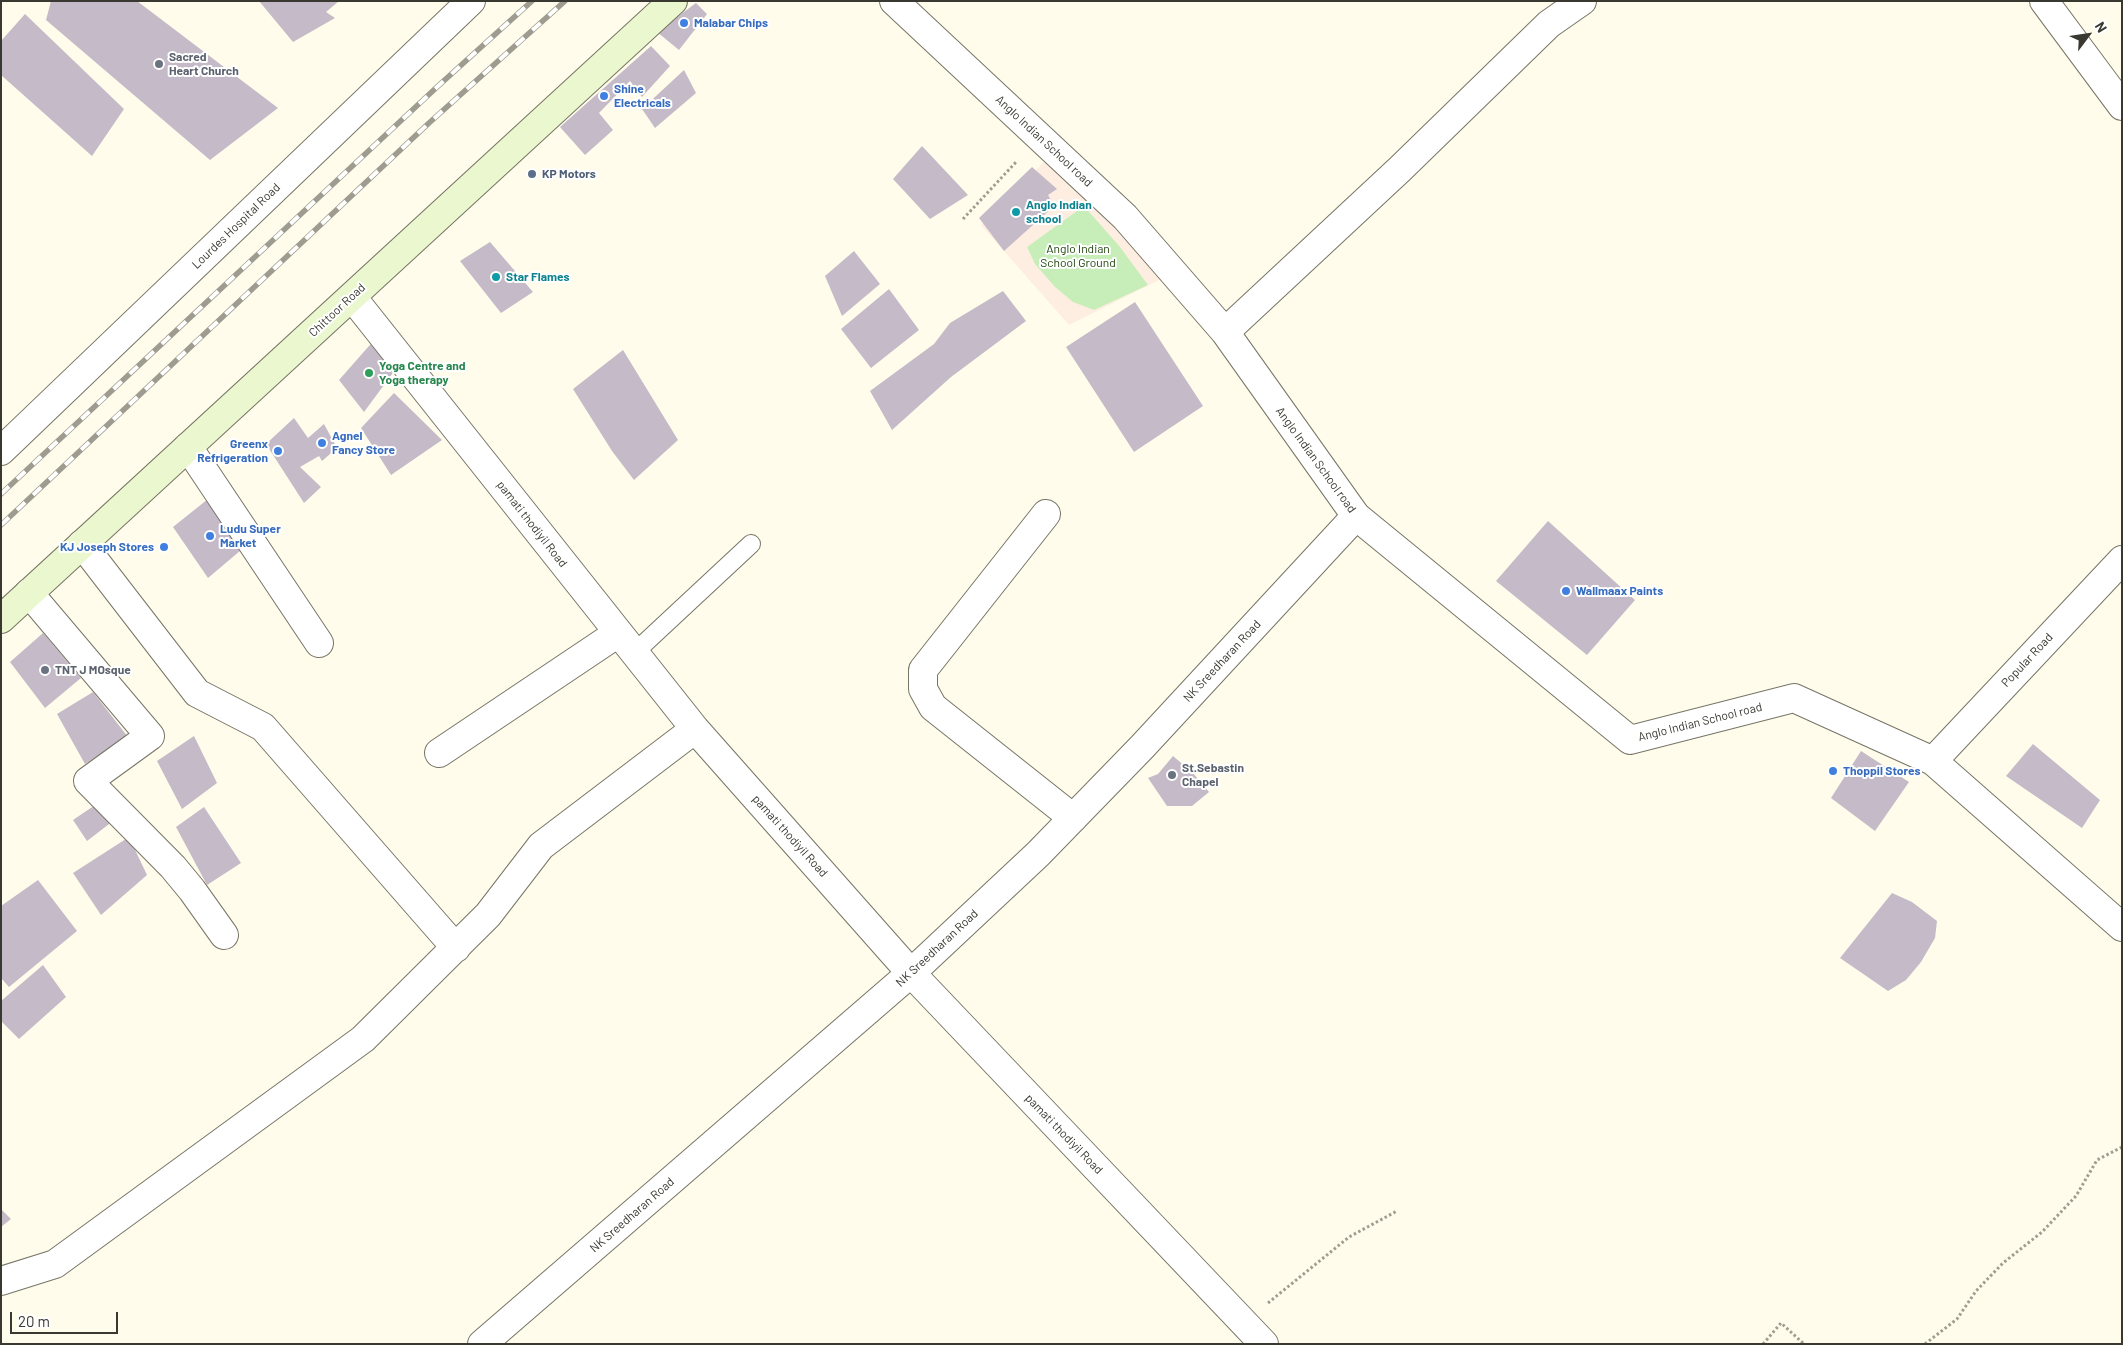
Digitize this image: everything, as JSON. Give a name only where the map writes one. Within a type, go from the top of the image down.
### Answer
[{"type":"main road","name":"Chittoor Road","points":[[1,619],[673,1]]},
{"type":"street","name":"Lourdes Hospital Road","points":[[1,451],[471,1]]},
{"type":"street","name":"Anglo Indian School road","points":[[894,1],[1125,217],[1225,332],[1356,516],[1630,740],[1794,698],[1933,761]]},
{"type":"street","points":[[1225,332],[1400,169],[1550,24],[1582,1]]},
{"type":"street","points":[[2044,1],[2122,106]]},
{"type":"street","name":"pamati thodiyil Road","points":[[352,297],[695,729],[911,973],[1260,1340]]},
{"type":"street","points":[[188,447],[319,643]]},
{"type":"street","points":[[1046,514],[923,670],[923,689],[933,707],[1073,818]]},
{"type":"street","name":"NK Sreedharan Road","points":[[482,1344],[911,973],[1038,854],[1142,747],[1356,516]]},
{"type":"street","points":[[82,544],[197,693],[263,727],[456,948]]},
{"type":"street","name":"Popular Road","points":[[1933,761],[2122,560]]},
{"type":"street","points":[[29,593],[150,736],[88,780],[173,867],[224,935]]},
{"type":"street","points":[[439,752],[626,643]]},
{"type":"street","points":[[1,1281],[54,1264],[363,1039],[488,915],[541,846],[695,729]]},
{"type":"street","points":[[1933,761],[2122,927]]},
{"type":"lane","points":[[626,643],[751,544]]},
{"type":"path","points":[[963,219],[1039,137]]},
{"type":"path","points":[[1925,1344],[1957,1319],[1976,1291],[2003,1263],[2042,1232],[2076,1196],[2097,1160],[2122,1147]]},
{"type":"path","points":[[1260,1340],[1270,1301],[1290,1288],[1310,1268],[1349,1237],[1397,1211]]},
{"type":"path","points":[[1763,1344],[1781,1322],[1804,1344]]},
{"type":"shaded area","points":[[1055,151],[1161,279],[1069,325],[981,225]]},
{"type":"green space","name":"Anglo Indian School Ground","points":[[1084,206],[1120,247],[1148,285],[1094,310],[1073,302],[1055,287],[1035,264],[1027,247]]},
{"type":"building","name":"Sacred Heart Church","points":[[51,1],[137,1],[278,108],[210,160],[46,20]]},
{"type":"building","points":[[259,1],[339,1],[326,12],[335,18],[293,42]]},
{"type":"building","name":"Malabar Chips","points":[[696,3],[707,14],[679,50],[657,32]]},
{"type":"building","points":[[25,14],[124,109],[92,156],[1,75],[1,41]]},
{"type":"building","points":[[651,46],[670,66],[642,97],[630,81],[599,113],[613,130],[585,155],[560,127]]},
{"type":"building","points":[[684,70],[696,93],[655,128],[642,109]]},
{"type":"building","points":[[922,146],[968,195],[930,219],[893,179]]},
{"type":"building","name":"Anglo Indian school","points":[[1032,167],[1057,189],[1048,195],[1054,206],[1004,251],[979,218]]},
{"type":"building","name":"Star Flames","points":[[490,242],[533,292],[501,313],[460,261]]},
{"type":"building","points":[[854,251],[880,284],[842,316],[825,276]]},
{"type":"building","points":[[889,289],[919,330],[871,368],[841,329]]},
{"type":"building","points":[[1003,291],[1026,321],[951,377],[892,430],[870,391],[934,344],[950,323]]},
{"type":"building","points":[[1135,302],[1203,406],[1134,452],[1066,347]]},
{"type":"building","name":"Yoga Centre and Yoga therapy","points":[[376,338],[398,366],[364,412],[339,380]]},
{"type":"building","points":[[623,350],[678,440],[634,480],[612,451],[573,389]]},
{"type":"building","points":[[394,393],[442,440],[391,475],[361,428]]},
{"type":"building","points":[[294,418],[308,438],[324,424],[337,448],[322,461],[319,456],[300,467],[321,487],[304,503],[266,444]]},
{"type":"building","name":"Ludu Super Market","points":[[213,495],[247,545],[208,578],[173,527]]},
{"type":"building","name":"Wallmaax Paints","points":[[1548,521],[1635,600],[1587,655],[1496,581]]},
{"type":"building","name":"TNT J MOsque","points":[[43,633],[81,678],[45,708],[10,662]]},
{"type":"building","points":[[93,692],[128,737],[85,764],[57,714]]},
{"type":"building","points":[[194,736],[217,783],[182,809],[157,761]]},
{"type":"building","points":[[2033,744],[2100,800],[2082,828],[2006,776]]},
{"type":"building","points":[[1861,751],[1909,782],[1875,831],[1831,798]]},
{"type":"building","name":"St.Sebastin Chapel","points":[[1173,756],[1193,773],[1209,792],[1192,806],[1167,806],[1148,778],[1158,774]]},
{"type":"building","points":[[101,801],[113,821],[87,841],[73,820]]},
{"type":"building","points":[[204,807],[241,863],[207,885],[176,827]]},
{"type":"building","points":[[129,837],[147,875],[101,915],[73,873]]},
{"type":"building","points":[[38,880],[77,931],[9,987],[1,978],[1,906]]},
{"type":"building","points":[[1892,893],[1912,902],[1937,921],[1935,938],[1921,962],[1906,980],[1888,991],[1840,958]]},
{"type":"building","points":[[43,965],[66,997],[19,1039],[1,1021],[1,1001]]},
{"type":"building","points":[[1,1209],[11,1219],[1,1227]]},
{"type":"railway","points":[[1,494],[437,87],[532,1]]},
{"type":"railway","points":[[1,525],[429,123],[565,1]]},
{"type":"place","name":"Malabar Chips","points":[[684,23]]},
{"type":"place","name":"Sacred Heart Church","points":[[159,64]]},
{"type":"place","name":"Shine Electricals","points":[[604,96]]},
{"type":"place","name":"KP Motors","points":[[532,174]]},
{"type":"place","name":"Anglo Indian school","points":[[1016,212]]},
{"type":"place","name":"Star Flames","points":[[496,277]]},
{"type":"place","name":"Yoga Centre and Yoga therapy","points":[[369,373]]},
{"type":"place","name":"Agnel Fancy Store","points":[[322,443]]},
{"type":"place","name":"Greenx Refrigeration","points":[[278,451]]},
{"type":"place","name":"Ludu Super Market","points":[[210,536]]},
{"type":"place","name":"KJ Joseph Stores","points":[[164,547]]},
{"type":"place","name":"Wallmaax Paints","points":[[1566,591]]},
{"type":"place","name":"TNT J MOsque","points":[[45,670]]},
{"type":"place","name":"Thoppil Stores","points":[[1833,771]]},
{"type":"place","name":"St.Sebastin Chapel","points":[[1172,775]]}]
